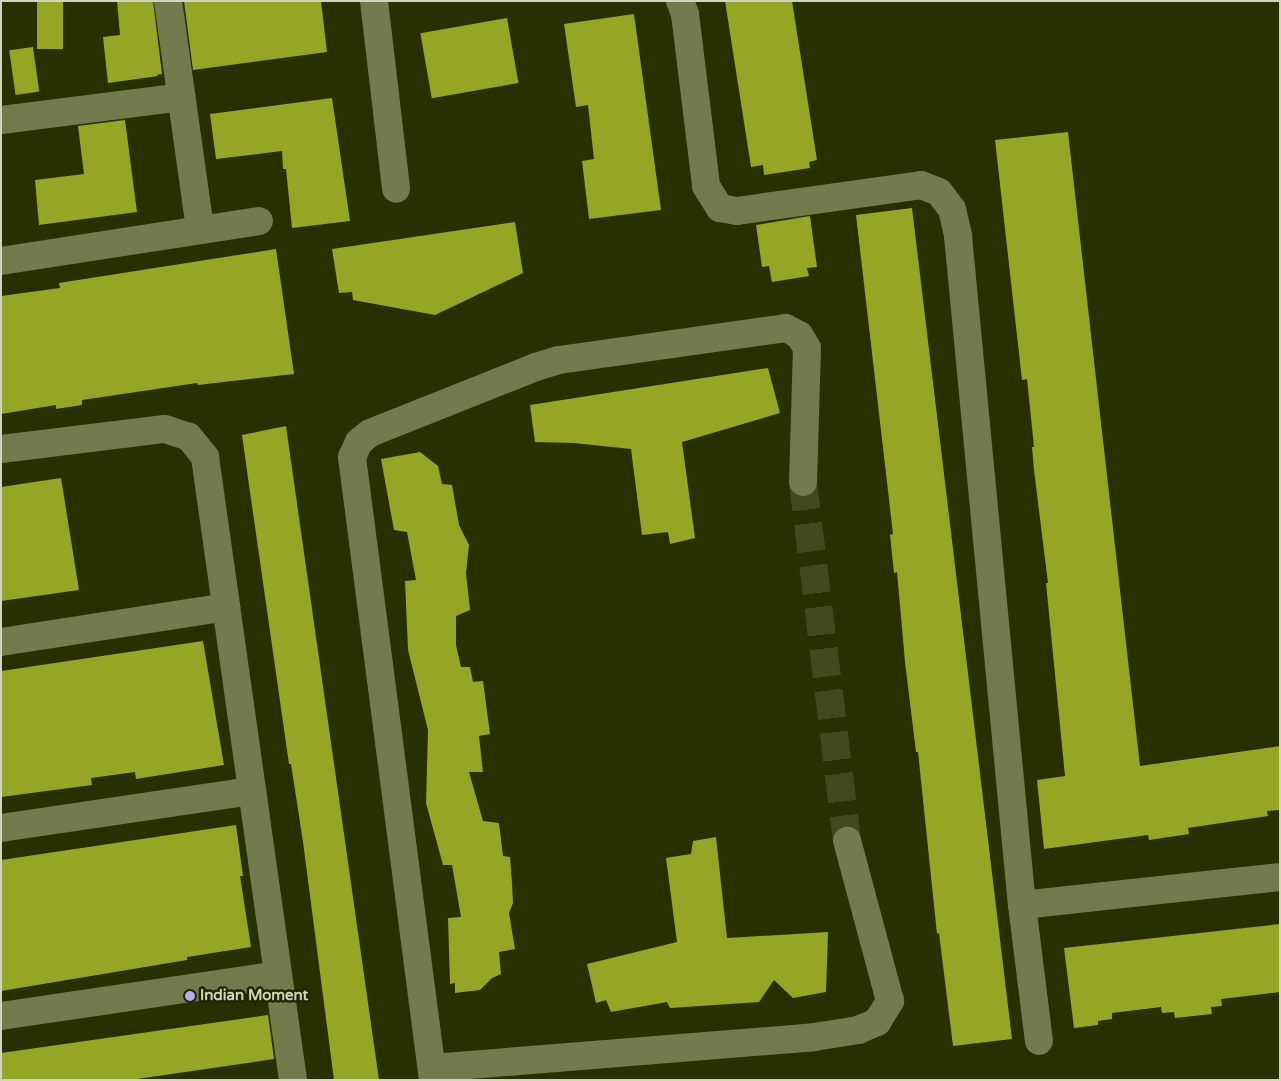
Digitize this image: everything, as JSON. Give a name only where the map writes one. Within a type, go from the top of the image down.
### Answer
[{"type":"street","points":[[168,1],[200,230]]},
{"type":"street","points":[[374,1],[396,189]]},
{"type":"street","points":[[680,1],[685,14],[706,186],[720,208],[737,211],[921,185],[940,192],[952,208],[959,246],[1022,905],[1039,1041]]},
{"type":"street","points":[[1,120],[182,97]]},
{"type":"street","points":[[1,261],[259,222]]},
{"type":"street","points":[[803,482],[807,348],[799,335],[786,328],[551,362],[370,433],[359,442],[352,457],[433,1074],[814,1037],[858,1030],[877,1022],[890,1001],[847,841]]},
{"type":"street","points":[[1,449],[165,429],[189,437],[205,457],[293,1080]]},
{"type":"street","points":[[1,642],[226,607]]},
{"type":"street","points":[[1,828],[252,790]]},
{"type":"street","points":[[1022,905],[1280,877]]},
{"type":"street","points":[[1,1016],[278,975]]},
{"type":"building","points":[[37,1],[63,1],[63,49],[37,49]]},
{"type":"building","points":[[117,1],[153,1],[162,74],[108,83],[103,37],[120,35]]},
{"type":"building","points":[[184,1],[321,1],[327,52],[193,70]]},
{"type":"building","points":[[725,1],[792,1],[817,160],[809,162],[810,168],[764,175],[763,165],[751,167]]},
{"type":"building","points":[[634,14],[661,210],[589,219],[582,161],[594,159],[588,105],[576,107],[564,24]]},
{"type":"building","points":[[507,18],[518,83],[432,98],[420,33]]},
{"type":"building","points":[[33,47],[39,92],[15,95],[9,50]]},
{"type":"building","points":[[332,98],[350,221],[292,228],[286,169],[283,169],[282,151],[216,159],[210,114]]},
{"type":"building","points":[[125,120],[137,212],[39,225],[35,180],[84,174],[78,126]]},
{"type":"building","points":[[1068,132],[1140,766],[1280,746],[1280,810],[1267,811],[1268,816],[1188,828],[1189,834],[1149,840],[1148,835],[1044,849],[1037,780],[1065,776],[1046,583],[1048,583],[1034,470],[1032,447],[1034,447],[1027,379],[1022,380],[995,140]]},
{"type":"building","points":[[912,208],[1012,1039],[953,1046],[939,933],[937,934],[918,752],[916,752],[905,662],[897,572],[894,573],[890,535],[893,534],[856,215]]},
{"type":"building","points":[[810,216],[817,267],[807,268],[809,276],[772,282],[769,266],[762,267],[756,225]]},
{"type":"building","points":[[515,222],[523,273],[435,315],[353,300],[352,292],[339,293],[332,249]]},
{"type":"building","points":[[276,249],[294,374],[198,385],[197,383],[82,400],[82,405],[56,409],[56,405],[1,414],[1,296],[60,288],[59,283]]},
{"type":"building","points":[[768,368],[780,413],[682,442],[695,538],[670,544],[668,532],[642,535],[631,449],[574,443],[535,442],[530,405]]},
{"type":"building","points":[[286,426],[379,1080],[334,1080],[303,842],[291,764],[289,764],[248,478],[242,435]]},
{"type":"building","points":[[420,452],[438,466],[442,484],[452,485],[459,525],[469,545],[466,573],[470,610],[456,616],[456,645],[461,667],[470,667],[473,682],[483,681],[490,734],[479,736],[483,772],[469,772],[483,821],[499,823],[503,856],[510,857],[512,883],[513,903],[509,913],[515,949],[499,952],[501,974],[492,978],[480,990],[455,993],[455,983],[450,984],[448,918],[461,917],[452,865],[443,865],[426,803],[428,730],[408,650],[405,581],[416,580],[407,532],[394,530],[381,459]]},
{"type":"building","points":[[61,478],[79,590],[1,601],[1,487]]},
{"type":"building","points":[[203,641],[224,765],[136,779],[135,772],[91,778],[92,785],[1,797],[1,671]]},
{"type":"building","points":[[236,825],[243,876],[240,876],[251,947],[187,957],[187,960],[1,991],[1,860]]},
{"type":"building","points":[[716,837],[727,938],[828,932],[826,992],[793,998],[774,980],[759,1002],[670,1008],[667,1002],[611,1012],[606,1000],[596,1003],[587,964],[677,942],[666,858],[691,854],[693,841]]},
{"type":"building","points":[[1280,924],[1280,992],[1221,999],[1222,1006],[1211,1007],[1212,1014],[1175,1018],[1174,1012],[1162,1013],[1161,1007],[1112,1013],[1112,1019],[1098,1021],[1098,1025],[1074,1028],[1064,948]]},
{"type":"building","points":[[268,1015],[274,1059],[130,1080],[1,1080],[1,1053]]},
{"type":"tunnel","points":[[803,482],[847,841]]},
{"type":"place","name":"Indian Moment","points":[[190,996]]}]
